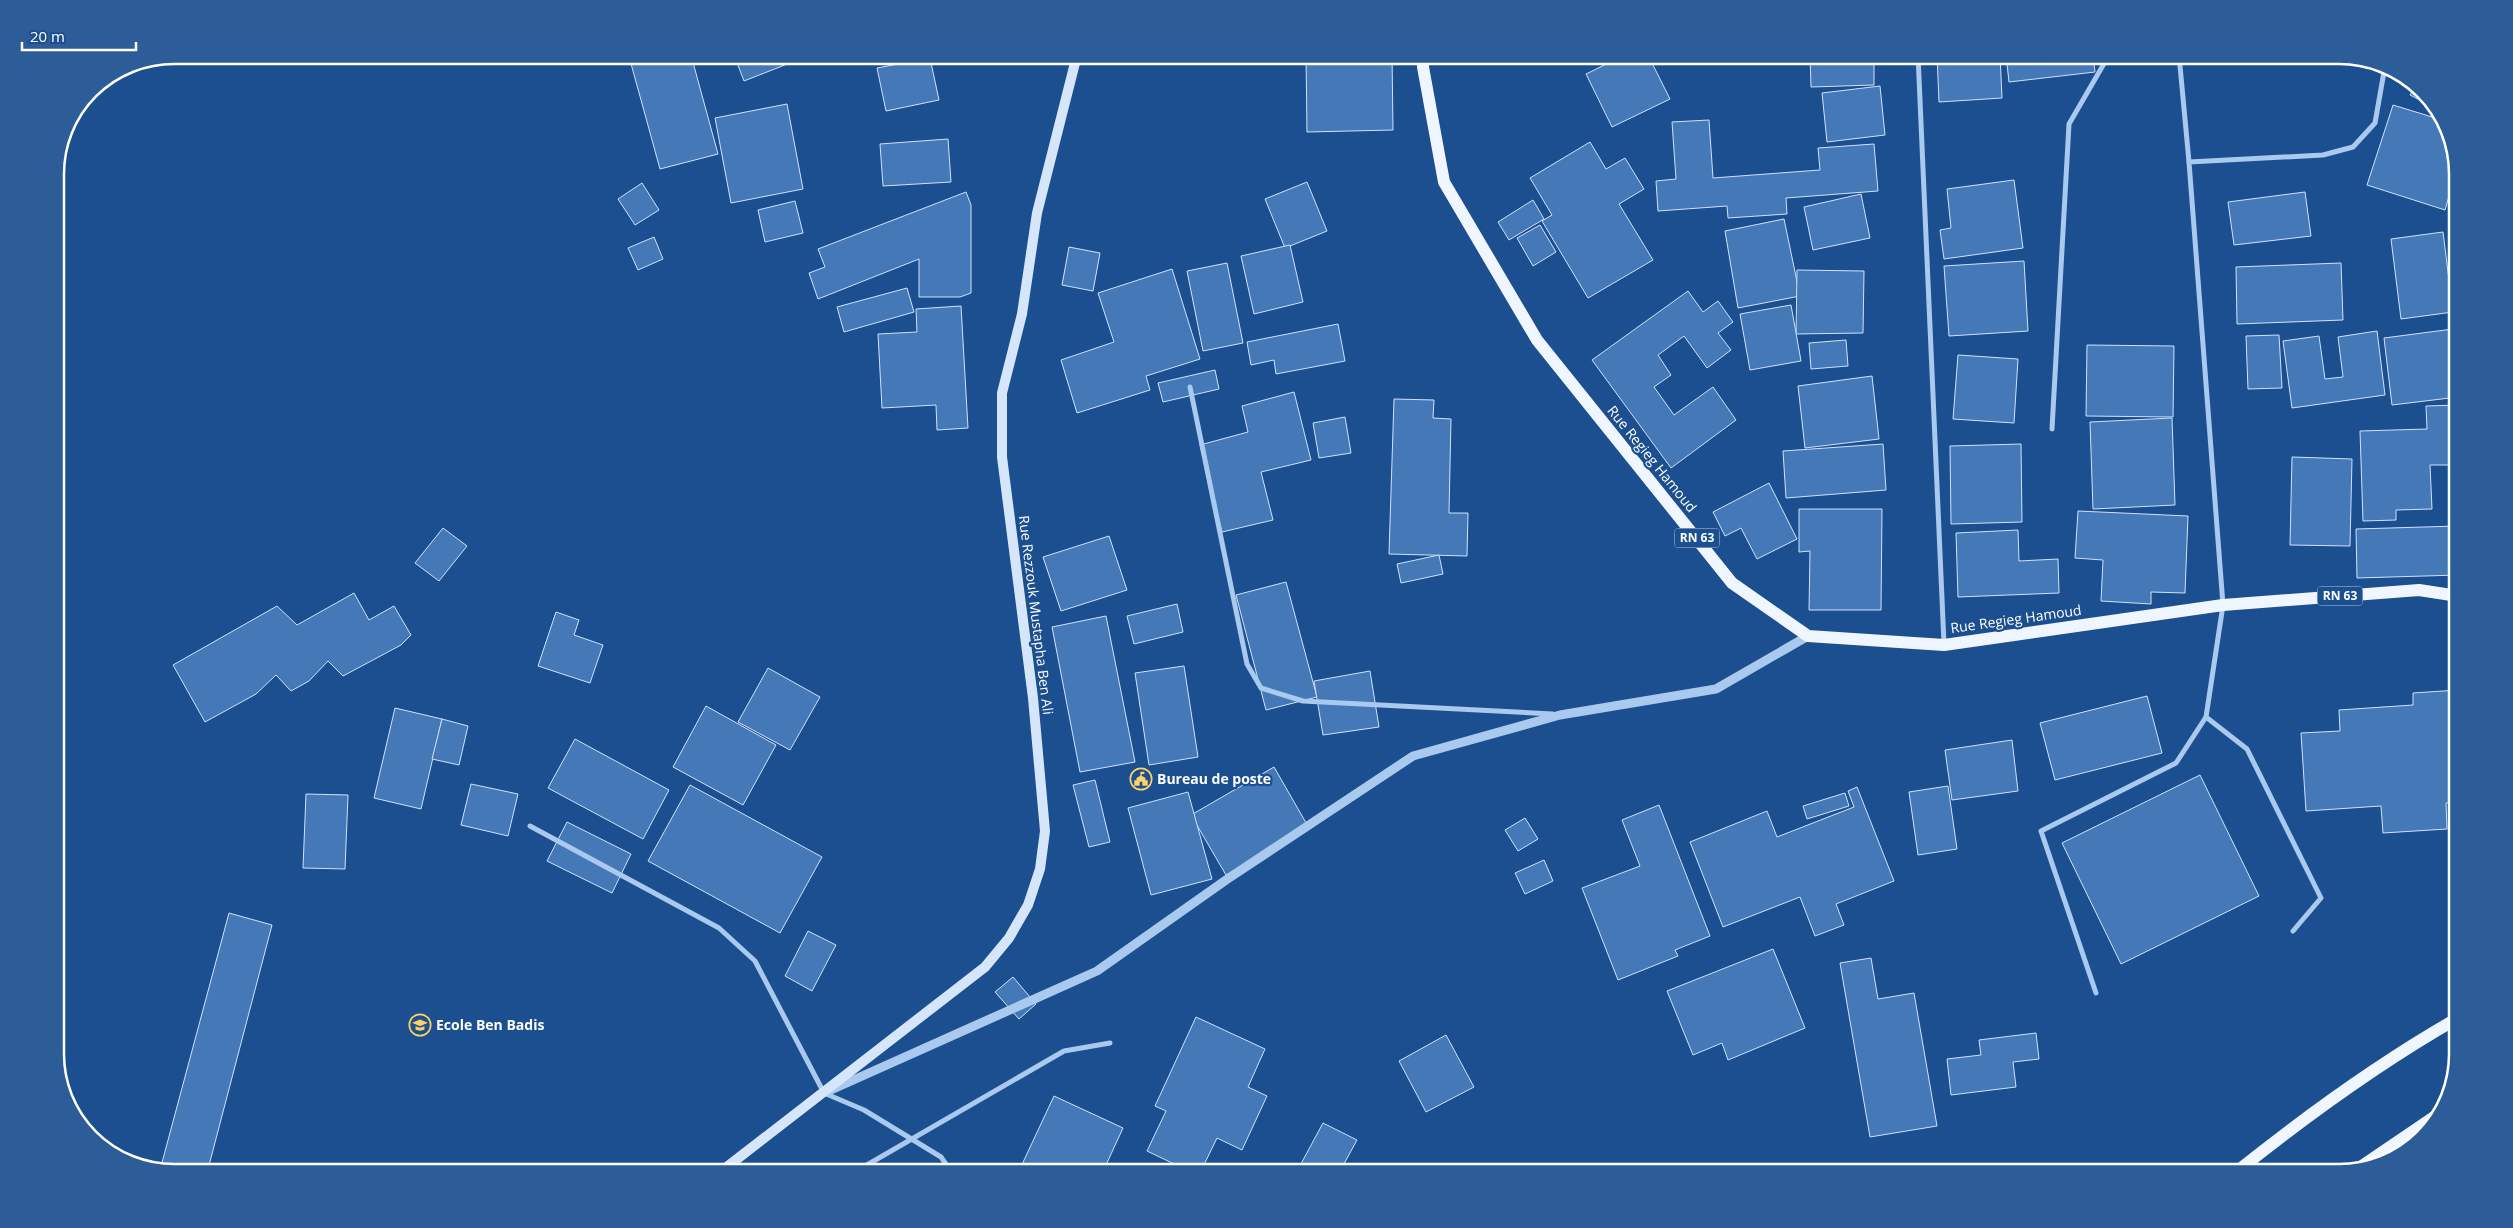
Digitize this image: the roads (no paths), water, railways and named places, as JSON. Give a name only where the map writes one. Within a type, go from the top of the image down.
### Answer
[{"type":"main road","name":"Rue Rezzouk Mustapha Ben Ali","points":[[731,1164],[985,967],[1009,938],[1028,904],[1040,869],[1045,831],[1033,698],[1002,457],[1002,393],[1022,314],[1037,213],[1075,64]]},
{"type":"main road","name":"Rue Regieg Hamoud","points":[[1423,64],[1444,182],[1537,340],[1732,583],[1808,636],[1944,645],[2223,605]]},
{"type":"main road","name":"RN 63","points":[[2223,605],[2419,590],[2449,595]]},
{"type":"main road","points":[[2246,1164],[2298,1122],[2412,1044],[2449,1023]]},
{"type":"main road","points":[[2371,1160],[2425,1123]]},
{"type":"street","points":[[1918,64],[1944,645]]},
{"type":"street","points":[[2052,429],[2070,124],[2104,64]]},
{"type":"street","points":[[2096,993],[2041,831],[2176,763],[2206,717],[2223,605],[2180,64]]},
{"type":"street","points":[[2189,162],[2323,155],[2353,147],[2375,123],[2384,73]]},
{"type":"street","points":[[1190,388],[1247,664],[1260,688],[1303,701],[1560,714]]},
{"type":"street","points":[[824,1093],[1097,971],[1226,880],[1413,756],[1560,714],[1716,689],[1808,636]]},
{"type":"street","points":[[2206,717],[2247,749],[2321,898],[2293,931]]},
{"type":"street","points":[[530,826],[720,928],[755,961],[824,1093],[864,1110],[941,1157],[946,1164]]},
{"type":"street","points":[[868,1164],[1064,1051],[1110,1043]]},
{"type":"place","name":"Bureau de poste","points":[[1141,779]]},
{"type":"place","name":"Ecole Ben Badis","points":[[420,1025]]}]
